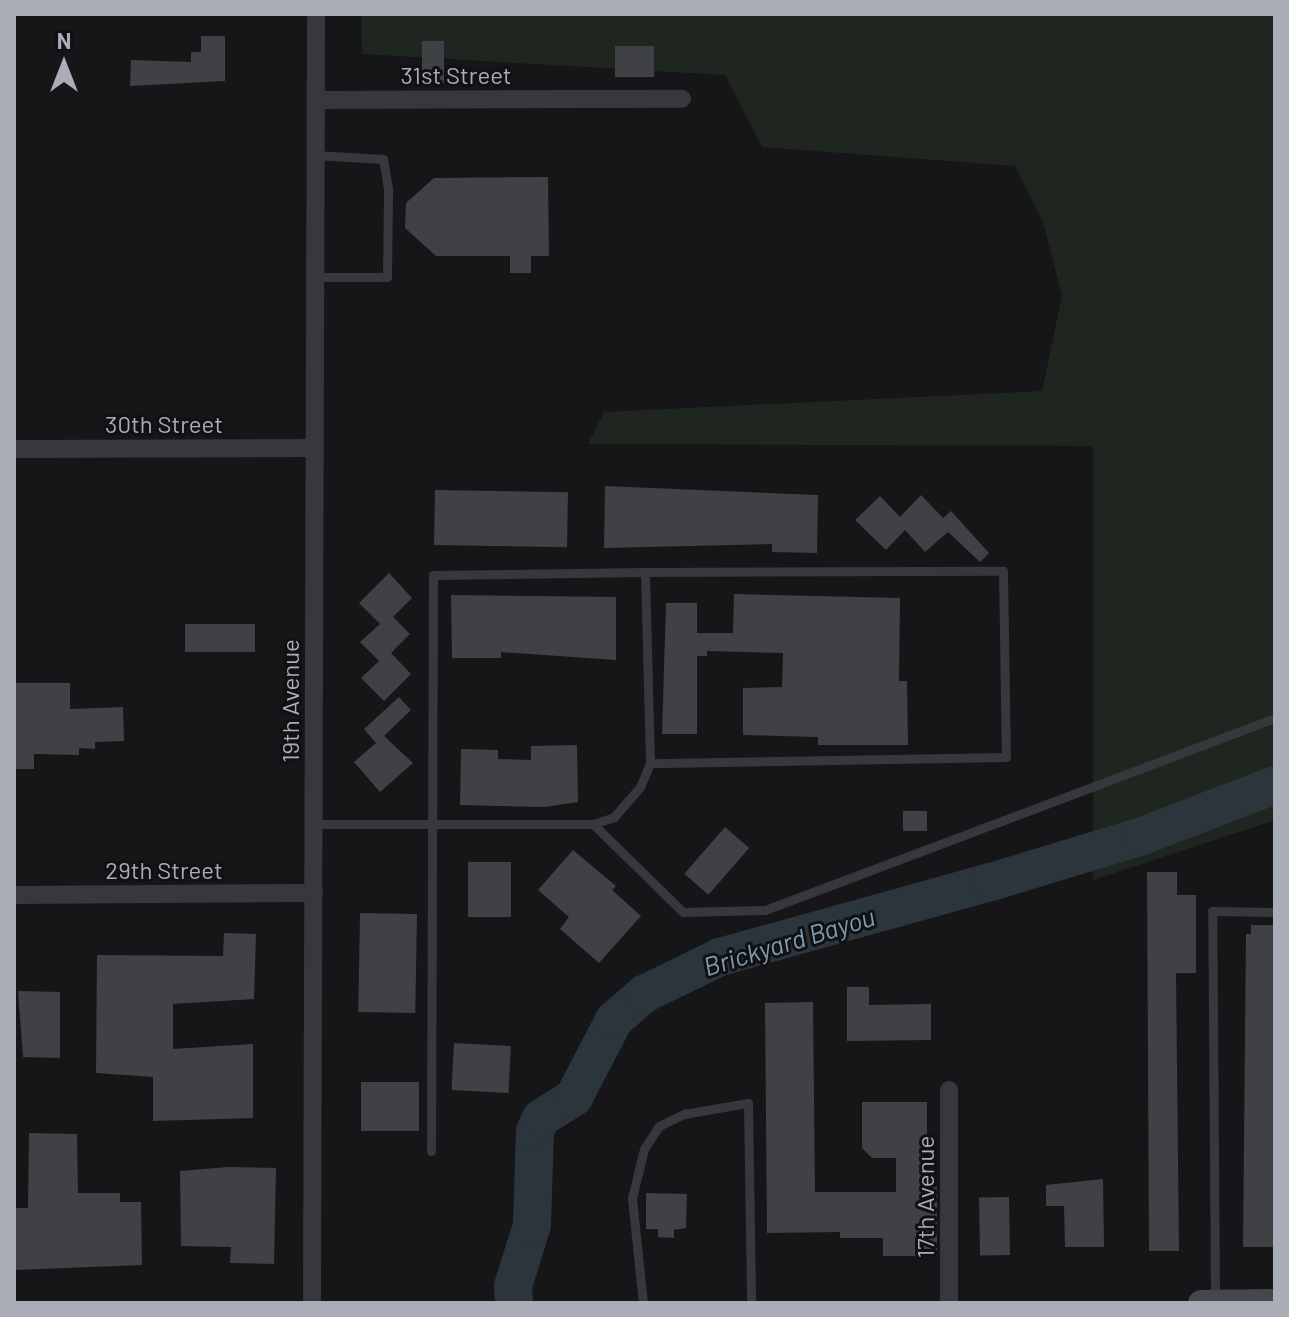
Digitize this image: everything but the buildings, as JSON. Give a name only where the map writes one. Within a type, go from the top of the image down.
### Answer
[{"type":"main road","points":[[1201,1303],[1275,1302]]},
{"type":"street","points":[[316,14],[316,100]]},
{"type":"street","name":"31st Street","points":[[316,100],[682,99]]},
{"type":"street","name":"19th Avenue","points":[[312,1303],[316,100]]},
{"type":"street","name":"30th Street","points":[[14,449],[315,448]]},
{"type":"street","name":"29th Street","points":[[14,895],[314,893]]},
{"type":"street","name":"17th Avenue","points":[[949,1090],[949,1303]]},
{"type":"lane","points":[[315,155],[383,159],[388,204],[387,277],[315,277]]},
{"type":"lane","points":[[431,1151],[433,575],[1003,571],[1006,757],[650,763]]},
{"type":"lane","points":[[314,824],[430,820],[593,824],[614,817],[640,787],[650,763],[645,572]]},
{"type":"lane","points":[[593,824],[683,912],[765,910],[1275,718]]},
{"type":"lane","points":[[1215,1303],[1212,911],[1275,912]]},
{"type":"lane","points":[[643,1303],[632,1198],[644,1149],[659,1126],[684,1114],[748,1103],[751,1303]]},
{"type":"shaded area","points":[[361,14],[1275,14],[1275,820],[1093,880],[1093,446],[588,444],[604,412],[1042,391],[1062,296],[1043,222],[1015,166],[762,147],[725,75],[362,54]]},
{"type":"waterway","name":"Brickyard Bayou","points":[[514,1303],[513,1286],[532,1225],[535,1131],[541,1118],[574,1097],[614,1020],[644,994],[720,957],[991,882],[1142,836],[1275,785]]}]
